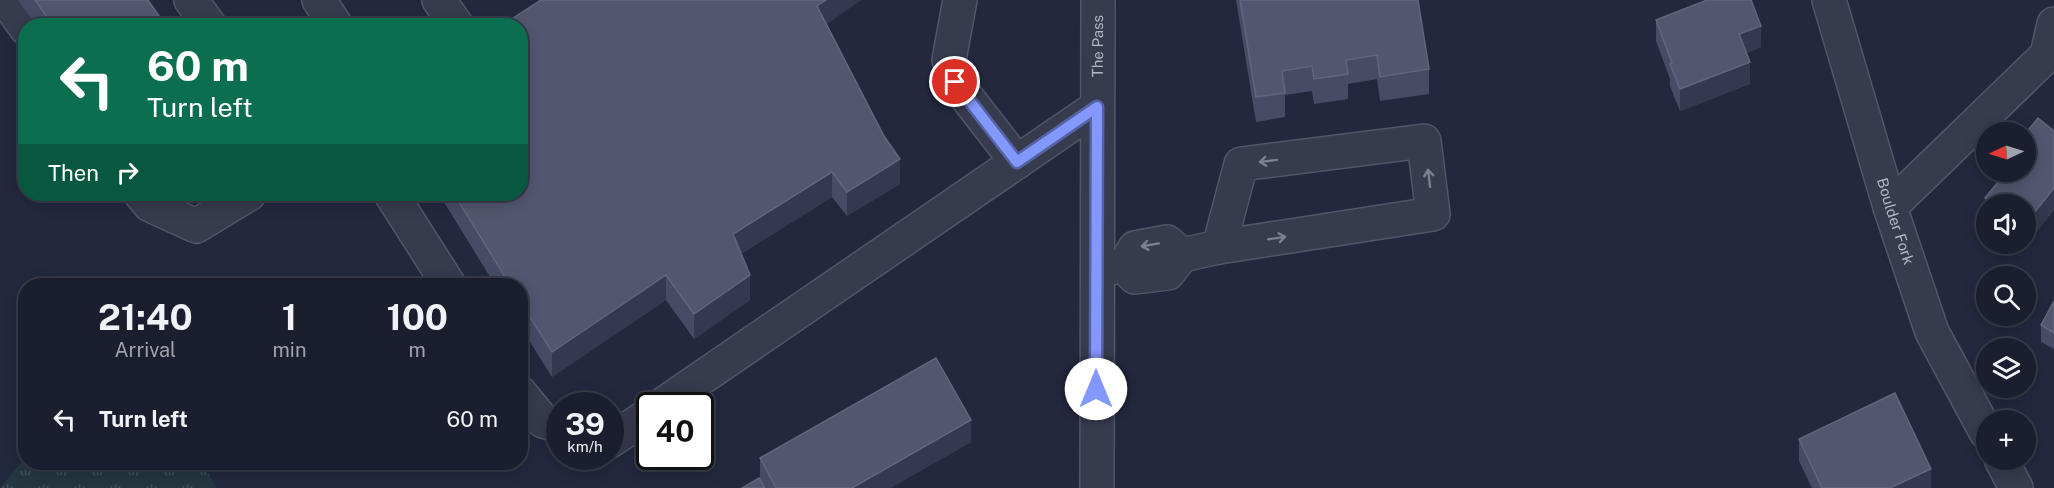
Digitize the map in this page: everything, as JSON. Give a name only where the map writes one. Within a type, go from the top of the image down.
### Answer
[{"type":"street","points":[[6,0],[19,18]]},
{"type":"street","points":[[192,0],[204,18]]},
{"type":"street","points":[[319,0],[331,18]]},
{"type":"street","points":[[439,0],[451,18]]},
{"type":"street","points":[[960,0],[949,60],[955,82],[1017,162]]},
{"type":"street","name":"The Pass","points":[[1097,488],[1110,268],[1097,107],[1098,0]]},
{"type":"street","name":"Boulder Fork","points":[[1829,0],[1890,207],[1932,332],[1976,413]]},
{"type":"street","points":[[1890,207],[2047,55],[2054,24]]},
{"type":"street","points":[[681,392],[1097,107]]},
{"type":"street","points":[[1110,268],[1135,277],[1168,273],[1182,255],[1219,246],[1433,214],[1425,141],[1241,164],[1219,246]]},
{"type":"street","points":[[146,201],[150,206],[196,226],[237,201]]},
{"type":"street","points":[[395,201],[445,278]]},
{"type":"street","points":[[528,403],[546,422]]},
{"type":"street","points":[[2007,470],[2016,488]]},
{"type":"green space","points":[[18,466],[18,470],[206,470],[217,488],[0,488]]},
{"type":"building","points":[[35,0],[148,0],[160,18],[47,18]]},
{"type":"building","points":[[541,0],[826,0],[817,6],[884,136],[900,159],[847,192],[832,172],[733,234],[750,275],[694,314],[666,275],[552,352],[528,314],[528,278],[506,278],[458,201],[528,201],[528,18],[513,18]]},
{"type":"building","points":[[1240,0],[1418,0],[1429,69],[1380,77],[1377,55],[1346,60],[1348,74],[1314,79],[1312,66],[1282,71],[1285,93],[1256,97]]},
{"type":"building","points":[[1707,0],[1751,0],[1761,26],[1739,34],[1750,62],[1680,89],[1656,20]]},
{"type":"building","points":[[2038,118],[2054,131],[2054,188],[2036,210],[2036,194],[1988,194],[1998,182],[2036,182],[2035,122]]},
{"type":"building","points":[[2054,301],[2054,333],[2041,325]]},
{"type":"building","points":[[936,358],[971,420],[852,488],[776,488],[760,458]]},
{"type":"building","points":[[1895,393],[1931,469],[1890,488],[1822,488],[1799,439]]},
{"type":"building","points":[[759,478],[765,488],[742,488]]},
{"type":"route","points":[[955,82],[1017,162],[1097,107],[1096,389]]}]
